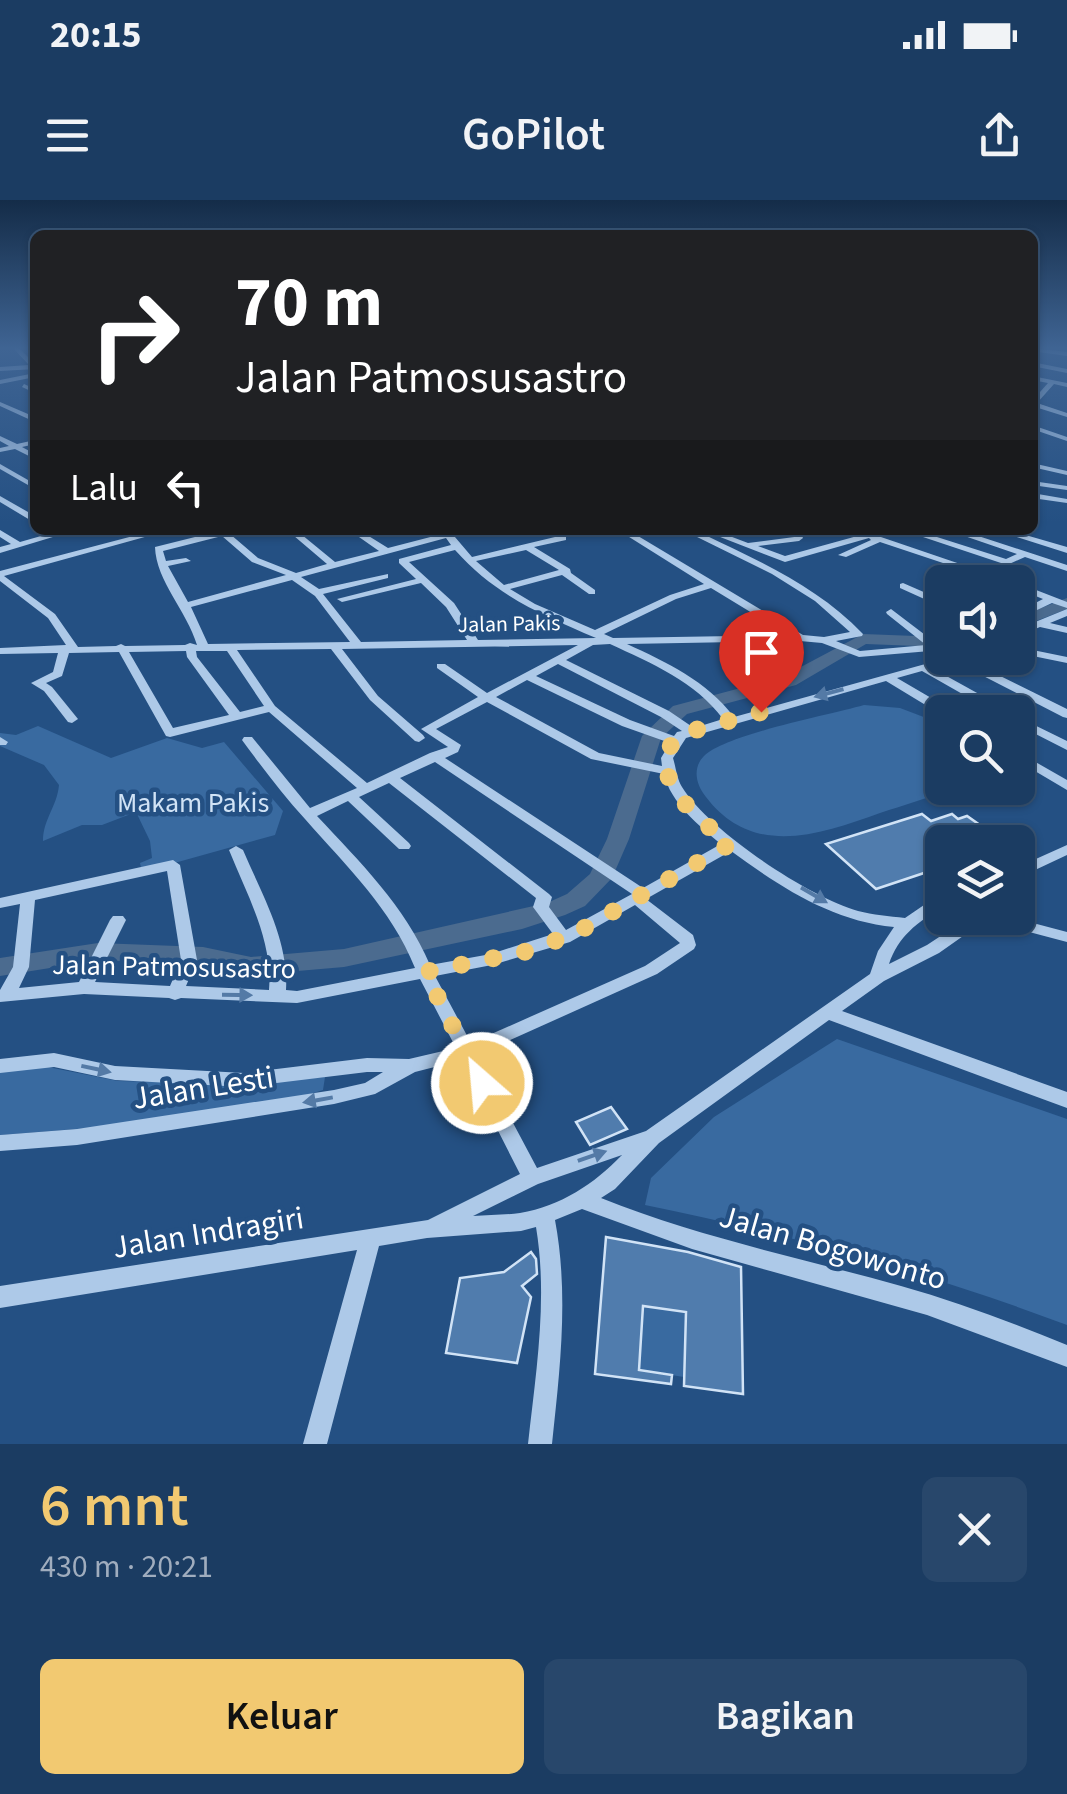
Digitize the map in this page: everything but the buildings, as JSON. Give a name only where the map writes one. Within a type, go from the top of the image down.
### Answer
[{"type":"street","points":[[4,406],[30,418]]},
{"type":"street","points":[[1040,406],[1067,415]]},
{"type":"street","points":[[1038,430],[1067,443]]},
{"type":"street","points":[[0,438],[30,455]]},
{"type":"street","points":[[1038,441],[1067,443]]},
{"type":"street","points":[[0,450],[30,443]]},
{"type":"street","points":[[0,466],[30,483]]},
{"type":"street","points":[[1038,467],[1066,472]]},
{"type":"street","points":[[1038,484],[1067,488]]},
{"type":"street","points":[[1038,496],[1067,501]]},
{"type":"street","points":[[0,498],[30,517]]},
{"type":"street","points":[[0,533],[18,545]]},
{"type":"street","points":[[0,550],[46,535]]},
{"type":"street","points":[[0,573],[131,535]]},
{"type":"street","points":[[0,573],[147,535]]},
{"type":"street","points":[[215,535],[159,548],[162,564],[198,622],[192,658],[237,716]]},
{"type":"street","points":[[227,535],[263,564],[310,586],[357,644]]},
{"type":"street","points":[[297,535],[332,564]]},
{"type":"street","points":[[361,535],[386,551]]},
{"type":"street","points":[[186,605],[439,535]]},
{"type":"street","points":[[448,535],[504,588],[529,605],[595,637]]},
{"type":"street","points":[[470,560],[562,538],[557,535]]},
{"type":"street","points":[[630,535],[800,638]]},
{"type":"street","points":[[697,535],[775,572],[818,599],[858,634],[829,642]]},
{"type":"street","points":[[721,535],[785,560],[855,536],[876,538],[957,565]]},
{"type":"street","points":[[768,535],[777,540]]},
{"type":"street","points":[[793,535],[818,548]]},
{"type":"street","points":[[843,554],[881,535]]},
{"type":"street","points":[[922,535],[1007,562],[1023,555]]},
{"type":"street","points":[[965,535],[1067,568]]},
{"type":"street","points":[[1016,535],[1067,550]]},
{"type":"street","points":[[751,544],[798,538]]},
{"type":"street","points":[[458,546],[402,560],[450,605],[475,644]]},
{"type":"street","points":[[504,588],[568,571],[529,548]]},
{"type":"street","points":[[162,564],[186,561]]},
{"type":"street","points":[[564,572],[592,592]]},
{"type":"street","points":[[0,573],[67,632],[69,648],[58,674],[37,683],[48,688],[72,719]]},
{"type":"street","points":[[315,594],[386,576]]},
{"type":"street","points":[[342,600],[423,580]]},
{"type":"street","points":[[420,733],[660,602],[711,585]]},
{"type":"street","points":[[903,586],[925,596]]},
{"type":"street","points":[[1035,593],[1061,604]]},
{"type":"street","points":[[1035,609],[1061,604]]},
{"type":"street","points":[[1035,626],[1061,604]]},
{"type":"street","points":[[891,612],[925,639]]},
{"type":"street","points":[[1039,624],[1067,630]]},
{"type":"street","name":"Jalan Pakis","points":[[0,651],[475,644],[595,637],[620,642],[800,638],[866,654],[925,646]]},
{"type":"street","points":[[620,642],[710,698],[730,720]]},
{"type":"street","points":[[309,814],[456,747],[420,733],[374,698],[334,645]]},
{"type":"street","points":[[229,646],[270,708],[366,788]]},
{"type":"street","points":[[121,647],[170,733],[270,708]]},
{"type":"street","points":[[1035,653],[1067,660]]},
{"type":"street","points":[[558,660],[670,716],[690,731]]},
{"type":"street","points":[[441,666],[595,756],[665,770]]},
{"type":"street","points":[[906,923],[844,912],[730,844],[697,818],[665,770],[674,740],[690,731],[925,666]]},
{"type":"street","points":[[922,667],[972,695]]},
{"type":"street","points":[[990,675],[1067,714]]},
{"type":"street","points":[[527,676],[674,740]]},
{"type":"street","points":[[887,677],[925,700]]},
{"type":"street","points":[[1035,729],[1067,746]]},
{"type":"street","points":[[248,740],[383,894],[415,945],[425,972],[532,1178]]},
{"type":"street","points":[[434,756],[598,863],[639,896]]},
{"type":"street","points":[[1035,766],[1067,786]]},
{"type":"street","points":[[390,777],[544,898],[544,911],[564,938]]},
{"type":"street","points":[[349,796],[404,846]]},
{"type":"street","name":"Jalan Patmosusastro","points":[[4,995],[84,988],[297,997],[524,952],[564,938],[730,844]]},
{"type":"street","points":[[1035,866],[1067,849]]},
{"type":"street","points":[[236,850],[277,953],[281,972],[277,996]]},
{"type":"street","points":[[0,903],[173,865],[188,953],[175,994]]},
{"type":"street","name":"Jalan Lesti","points":[[0,1066],[54,1060],[114,1073],[244,1080],[367,1065],[408,1066],[467,1052],[651,970],[688,944],[639,896]]},
{"type":"street","points":[[4,995],[22,961],[28,897]]},
{"type":"street","points":[[878,977],[881,955],[891,938],[925,912]]},
{"type":"street","points":[[84,988],[118,920]]},
{"type":"street","points":[[1035,928],[1067,937]]},
{"type":"street","name":"Jalan Indragiri","points":[[0,1297],[427,1229],[493,1225],[544,1215],[582,1200],[608,1183],[652,1137],[878,977],[953,935]]},
{"type":"street","points":[[828,1013],[1067,1100]]},
{"type":"street","name":"Jalan Lesti","points":[[0,1143],[78,1137],[334,1097],[368,1089],[408,1066]]},
{"type":"street","name":"Jalan Indragiri","points":[[427,1229],[532,1178],[652,1137]]},
{"type":"street","name":"Jalan Bogowonto","points":[[582,1200],[637,1224],[725,1252],[884,1292],[1067,1356]]},
{"type":"street","points":[[540,1444],[554,1298],[552,1251],[544,1215]]},
{"type":"street","points":[[315,1444],[371,1238]]},
{"type":"green space","points":[[864,705],[900,708],[925,718],[925,798],[811,834],[766,835],[745,829],[706,797],[697,776],[698,766],[716,748],[756,733]]},
{"type":"green space","name":"Makam Pakis","points":[[38,726],[111,758],[167,738],[202,748],[224,742],[283,811],[275,835],[142,872],[140,863],[152,858],[150,841],[136,812],[102,825],[82,825],[43,841],[59,785],[44,765],[0,746],[0,733],[16,735]]},
{"type":"green space","points":[[837,1039],[1067,1119],[1067,1325],[858,1256],[645,1205],[651,1178],[714,1117]]},
{"type":"green space","points":[[48,1067],[118,1081],[240,1084],[325,1077],[323,1090],[307,1095],[89,1128],[0,1135],[0,1071]]},
{"type":"green space","points":[[643,1306],[686,1312],[684,1377],[639,1370]]},
{"type":"waterway","points":[[1035,616],[1067,603]]},
{"type":"waterway","points":[[103,952],[203,956],[251,966],[344,958],[522,920],[556,909],[576,900],[600,878],[618,839],[652,736],[680,710],[789,681],[863,639],[925,641]]},
{"type":"waterway","points":[[0,967],[98,952]]},
{"type":"route","points":[[482,1083],[425,972],[524,952],[574,934],[730,844],[697,818],[675,789],[665,770],[668,750],[681,734],[761,712]]}]
